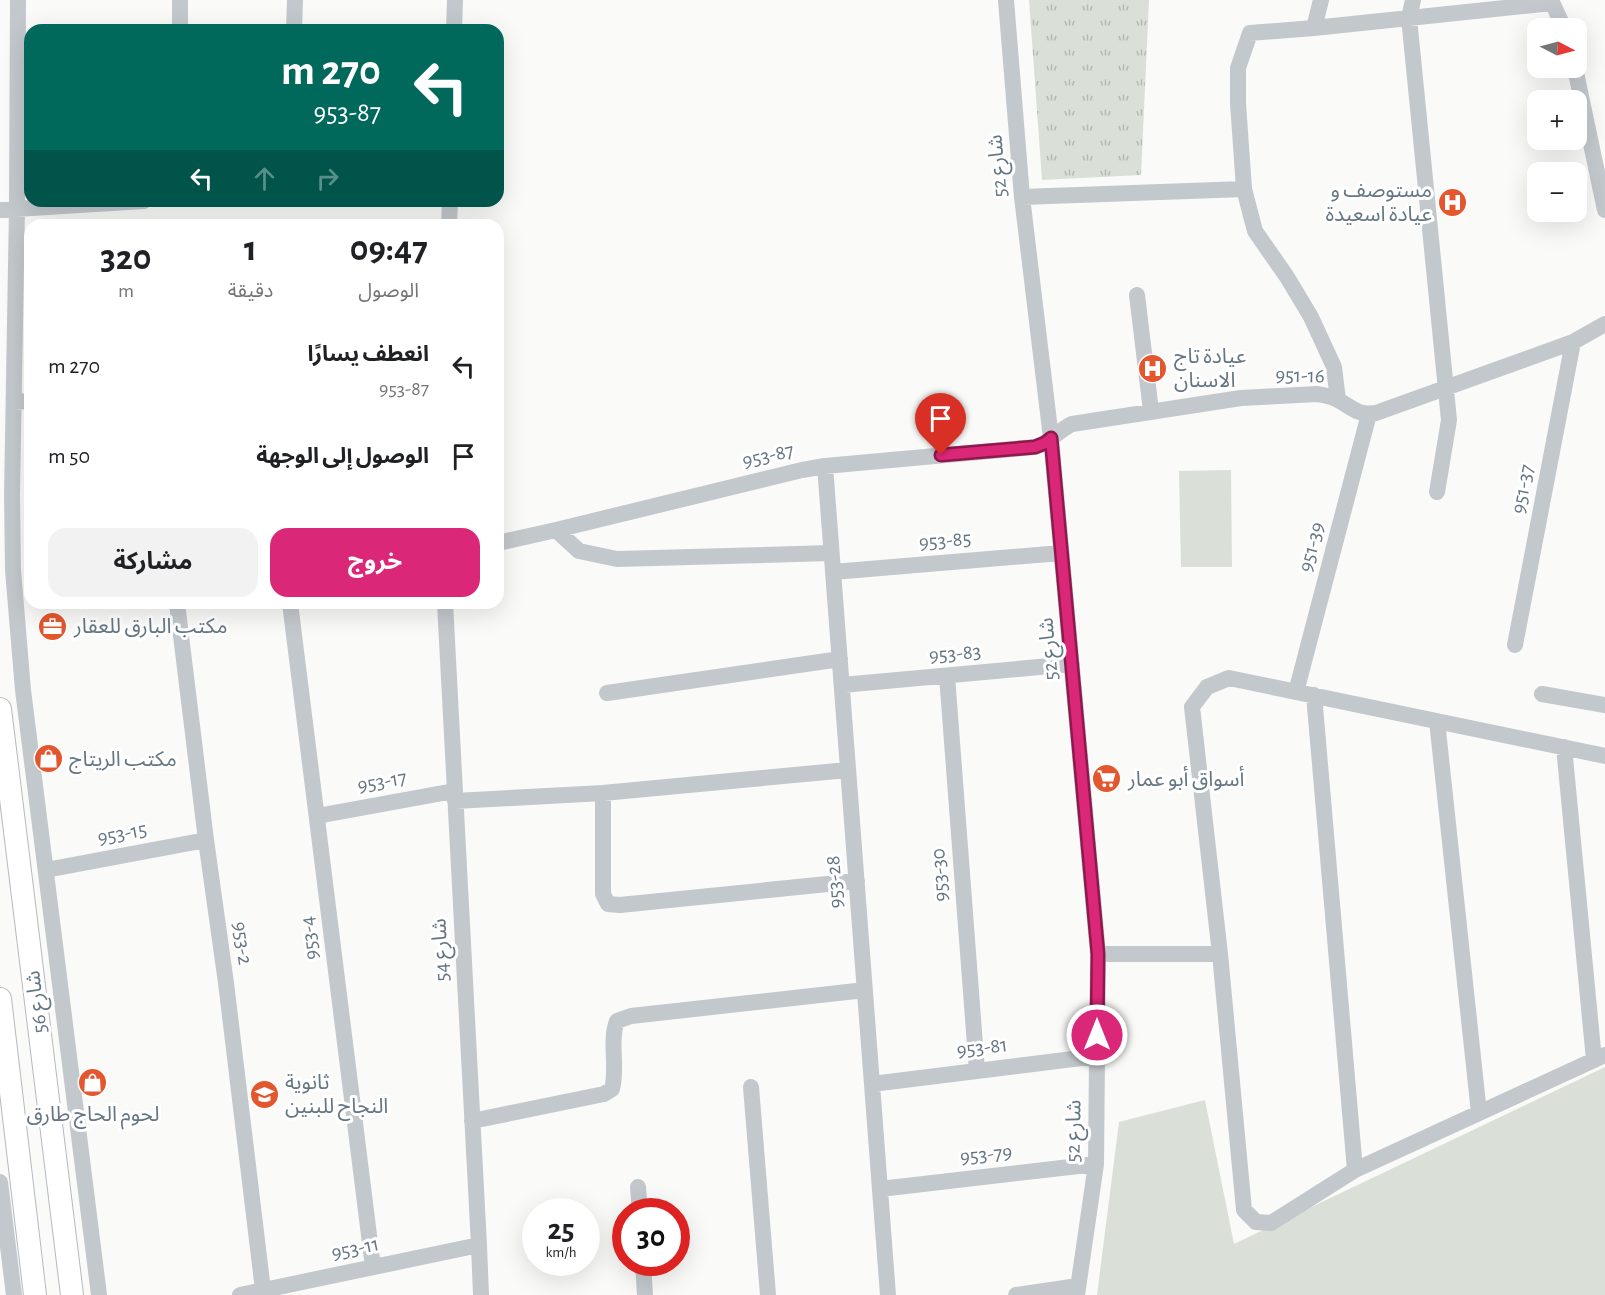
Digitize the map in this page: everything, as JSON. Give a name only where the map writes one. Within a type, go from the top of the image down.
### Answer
[{"type":"street","points":[[18,0],[17,208],[22,401],[12,495],[13,570],[24,700],[99,1295]]},
{"type":"street","points":[[180,0],[180,24]]},
{"type":"street","points":[[294,0],[294,24]]},
{"type":"street","points":[[454,24],[455,0]]},
{"type":"street","name":"شارع 52","points":[[1006,0],[1022,197],[1051,438],[1098,954],[1096,1164],[1077,1291]]},
{"type":"street","points":[[1314,28],[1321,0]]},
{"type":"street","points":[[1413,0],[1409,18],[1449,420],[1437,492]]},
{"type":"street","points":[[1338,400],[1334,368],[1311,317],[1255,231],[1244,189],[1238,68],[1250,33],[1552,2],[1559,18]]},
{"type":"street","points":[[1578,78],[1599,154],[1605,210]]},
{"type":"street","points":[[1022,197],[1244,189]]},
{"type":"street","points":[[0,210],[35,207]]},
{"type":"street","points":[[1137,295],[1151,411]]},
{"type":"street","points":[[1369,414],[1573,342],[1605,324]]},
{"type":"street","name":"951-37","points":[[1515,645],[1573,342]]},
{"type":"street","name":"951-16","points":[[1051,438],[1072,424],[1241,398],[1317,394],[1328,396],[1357,411],[1369,414]]},
{"type":"street","name":"951-39","points":[[1296,692],[1369,414]]},
{"type":"street","name":"953-87","points":[[504,542],[780,474],[825,466],[1035,447],[1051,438]]},
{"type":"street","name":"953-28","points":[[825,466],[888,1295]]},
{"type":"street","points":[[556,530],[579,551],[617,559],[831,553]]},
{"type":"street","name":"953-85","points":[[833,572],[1061,553]]},
{"type":"street","name":"953-2","points":[[178,609],[263,1290]]},
{"type":"street","name":"953-4","points":[[291,609],[373,1267]]},
{"type":"street","name":"شارع 54","points":[[445,609],[481,1295]]},
{"type":"street","points":[[607,693],[840,659]]},
{"type":"street","name":"953-83","points":[[842,685],[1072,664]]},
{"type":"street","name":"953-30","points":[[947,676],[977,1071]]},
{"type":"street","points":[[1564,747],[1600,1058],[1355,1170],[1271,1223],[1256,1222],[1244,1210],[1220,954],[1192,707],[1208,687],[1229,678],[1314,695],[1564,747],[1605,756]]},
{"type":"street","points":[[1542,694],[1605,705]]},
{"type":"street","points":[[1314,695],[1355,1170]]},
{"type":"street","name":"شارع 56","points":[[0,710],[71,1295]]},
{"type":"street","points":[[1437,721],[1479,1113]]},
{"type":"street","name":"953-17","points":[[317,816],[455,796],[603,793],[848,770]]},
{"type":"street","points":[[603,793],[603,894],[608,904],[620,906],[857,881]]},
{"type":"street","name":"953-15","points":[[46,870],[206,840]]},
{"type":"street","points":[[1098,954],[1220,954]]},
{"type":"street","points":[[472,1121],[604,1094],[612,1089],[615,1077],[614,1029],[616,1021],[631,1016],[865,990]]},
{"type":"street","name":"شارع 56","points":[[0,999],[35,1295]]},
{"type":"street","name":"953-81","points":[[872,1084],[1097,1056]]},
{"type":"street","points":[[750,1088],[768,1295]]},
{"type":"street","name":"953-79","points":[[880,1189],[1096,1164]]},
{"type":"street","points":[[0,1182],[14,1295]]},
{"type":"street","points":[[638,1187],[639,1198]]},
{"type":"street","name":"953-11","points":[[240,1295],[479,1245]]},
{"type":"street","points":[[32,1269],[40,1275],[51,1276],[60,1273],[68,1266]]},
{"type":"street","points":[[644,1276],[645,1295]]},
{"type":"street","points":[[41,1295],[52,1289],[63,1290],[71,1295]]},
{"type":"street","points":[[1016,1295],[1077,1291]]},
{"type":"green space","points":[[1029,0],[1149,0],[1141,175],[1042,180]]},
{"type":"green space","points":[[1231,470],[1232,567],[1181,567],[1179,471]]},
{"type":"green space","points":[[1605,1067],[1605,1295],[1097,1295],[1119,1122],[1205,1100],[1234,1244]]},
{"type":"place","name":"مستوصف و عيادة اسعيدة","points":[[1453,202]]},
{"type":"place","name":"عيادة تاج الاسنان","points":[[1153,368]]},
{"type":"place","name":"مكتب البارق للعقار","points":[[53,626]]},
{"type":"place","name":"مكتب الريتاج","points":[[48,759]]},
{"type":"place","name":"أسواق أبو عمار","points":[[1107,779]]},
{"type":"place","name":"لحوم الحاج طارق","points":[[93,1083]]},
{"type":"place","name":"ثانوية النجاح للبنين","points":[[264,1094]]},
{"type":"route","points":[[941,455],[1035,447],[1051,438],[1098,954],[1097,1035]]}]
